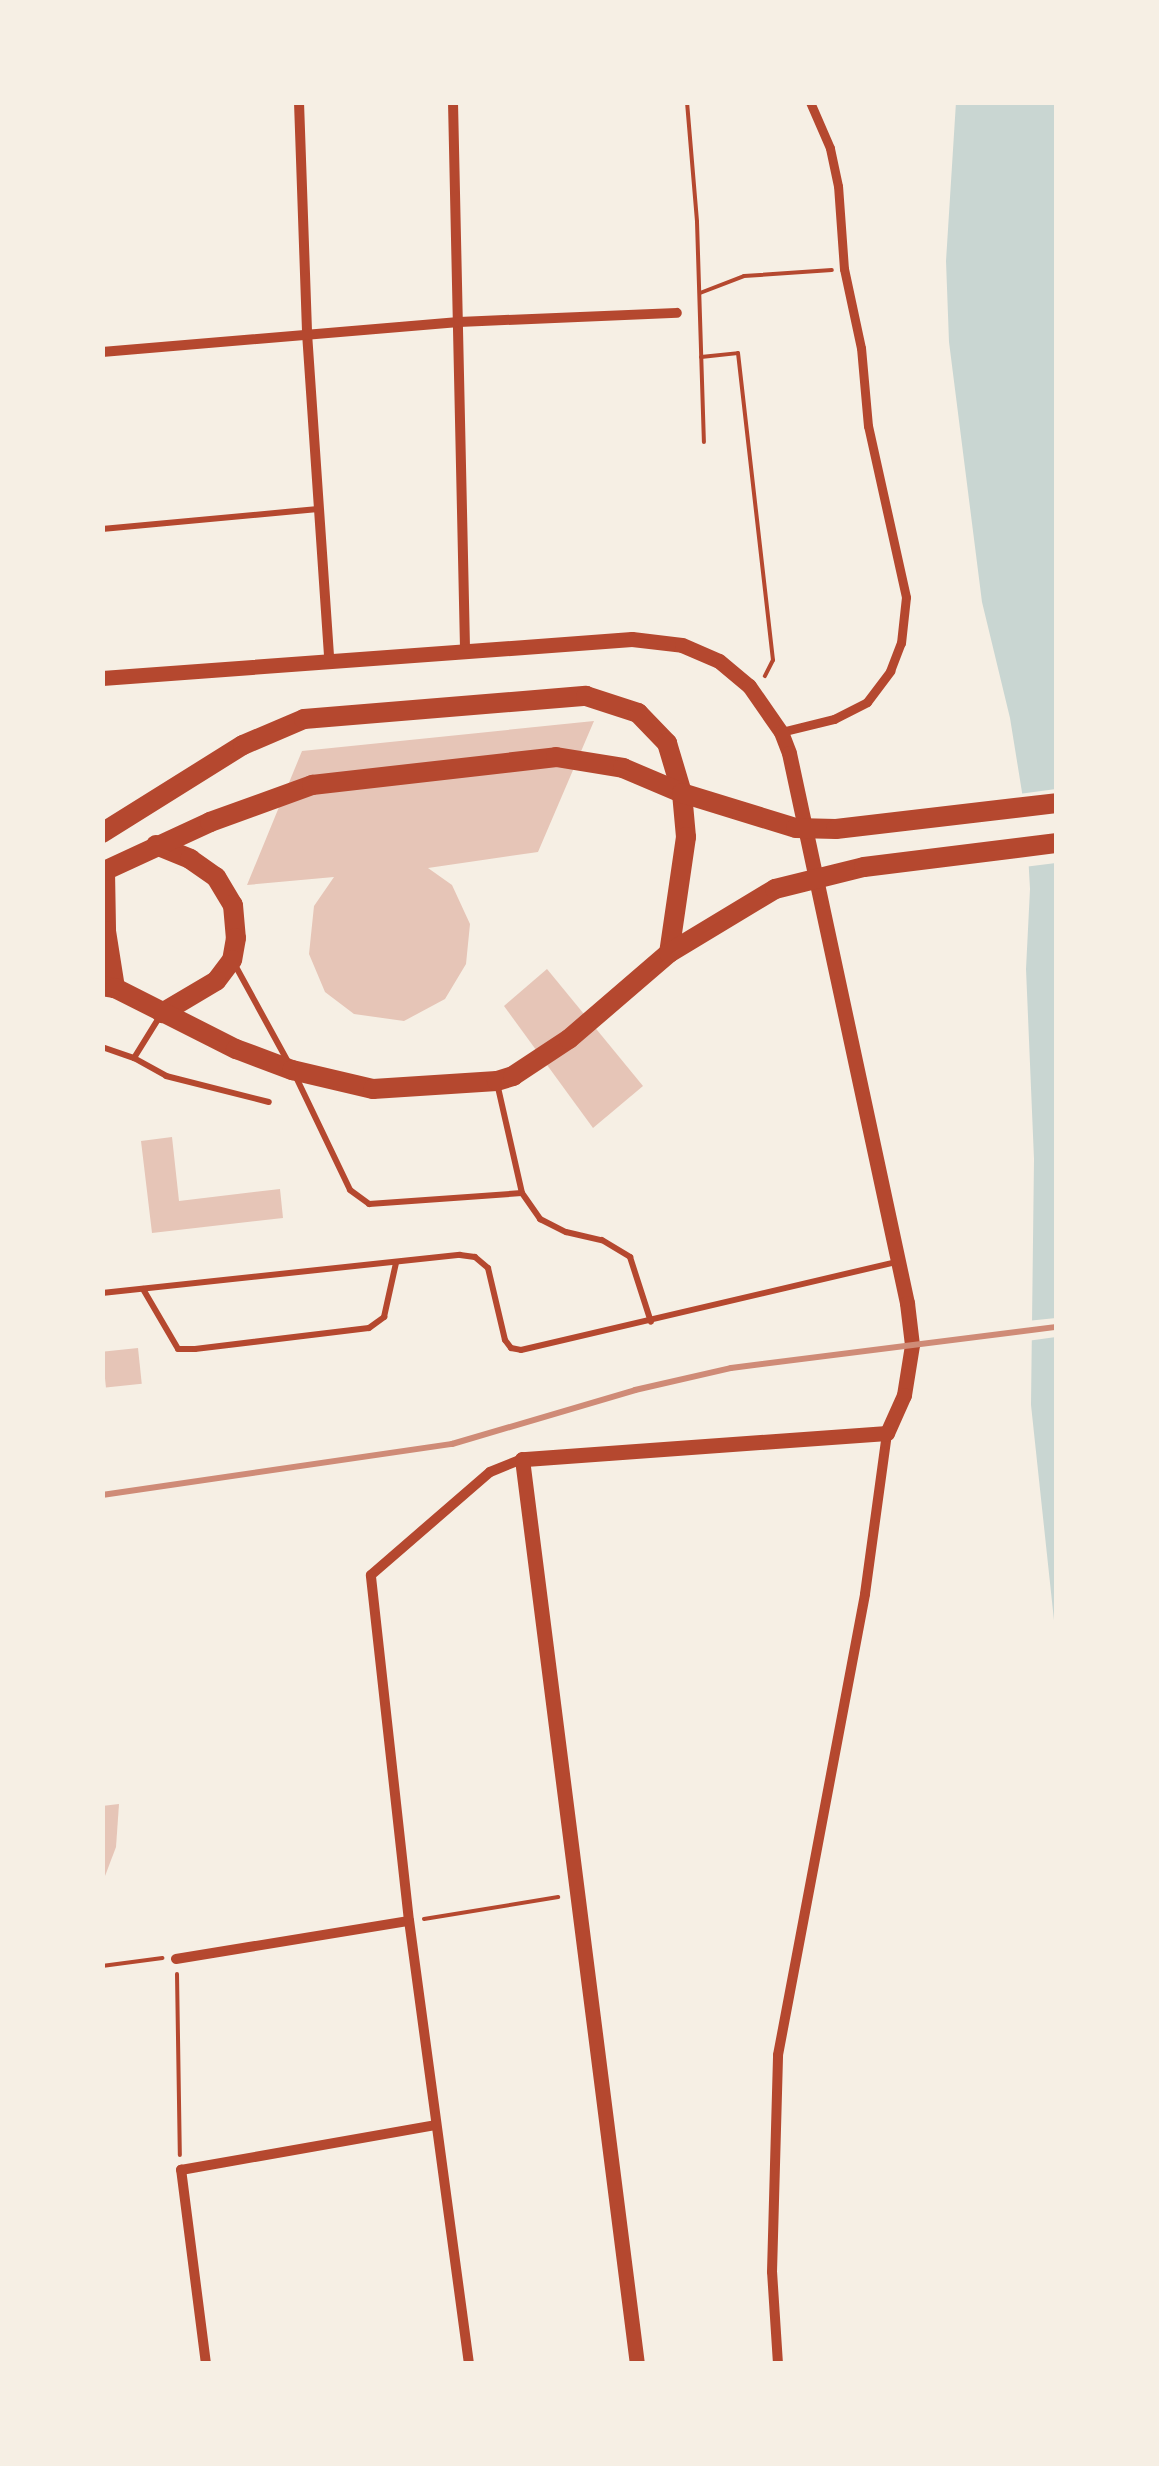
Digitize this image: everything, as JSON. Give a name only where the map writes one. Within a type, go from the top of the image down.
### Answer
[{"type":"highway","points":[[102,833],[243,745],[304,719],[552,695],[586,696],[638,713],[667,743],[682,793],[686,837],[683,884],[670,953]]},
{"type":"highway","points":[[1056,803],[836,830],[765,821],[623,768],[556,756],[312,785],[156,846],[104,872],[109,987],[292,1070],[373,1089],[497,1081],[513,1076],[568,1039],[670,953],[776,889],[864,867],[1056,843]]},
{"type":"highway","points":[[156,846],[190,859],[216,877],[233,905],[232,960],[216,981],[162,1013]]},
{"type":"street","points":[[299,102],[307,333],[328,658]]},
{"type":"street","points":[[453,102],[465,648]]},
{"type":"street","points":[[782,732],[834,719],[867,702],[890,671],[902,643],[906,597],[868,426],[861,348],[844,269],[838,186],[830,148],[810,102]]},
{"type":"street","points":[[102,352],[458,322],[677,313]]},
{"type":"street","points":[[102,678],[632,638],[682,645],[719,661],[750,686],[782,732],[898,1262],[912,1345],[907,1385],[887,1433],[865,1594],[778,2055],[772,2272],[778,2364]]},
{"type":"street","points":[[469,2364],[409,1922],[372,1585],[374,1568],[490,1472],[522,1458],[887,1433]]},
{"type":"street","points":[[522,1458],[637,2364]]},
{"type":"street","points":[[176,1959],[409,1922]]},
{"type":"street","points":[[206,2364],[180,2170],[436,2125]]},
{"type":"lane","points":[[102,529],[318,509]]},
{"type":"lane","points":[[232,960],[357,1199],[369,1204],[522,1193]]},
{"type":"lane","points":[[134,1058],[162,1013]]},
{"type":"lane","points":[[102,1048],[134,1058],[166,1076],[269,1102]]},
{"type":"lane","points":[[497,1081],[522,1193],[540,1219],[566,1232],[602,1240],[630,1257],[651,1322]]},
{"type":"lane","points":[[102,1293],[475,1257],[488,1268],[505,1340],[511,1348],[521,1350],[898,1262]]},
{"type":"lane","points":[[143,1289],[178,1349],[195,1350],[369,1328],[384,1317],[396,1263]]},
{"type":"path","points":[[687,102],[700,293],[704,442]]},
{"type":"path","points":[[700,293],[744,276],[844,269]]},
{"type":"path","points":[[701,357],[738,353],[773,660],[769,673],[750,686]]},
{"type":"path","points":[[409,1922],[578,1894]]},
{"type":"path","points":[[102,1966],[144,1958],[176,1959],[180,2170]]},
{"type":"shaded area","points":[[956,102],[1056,103],[1056,1639],[1031,1405],[1034,1159],[1026,969],[1030,889],[1026,817],[1010,718],[982,602],[949,342],[946,261]]},
{"type":"pier","points":[[1056,789],[1056,863],[1024,867],[1019,794]]},
{"type":"pier","points":[[1056,1318],[1056,1337],[1027,1341],[1027,1321]]},
{"type":"building","points":[[594,721],[538,852],[428,868],[452,885],[470,924],[466,964],[445,999],[404,1021],[354,1014],[325,992],[309,954],[314,906],[334,877],[247,885],[302,751]]},
{"type":"building","points":[[547,969],[643,1086],[593,1128],[504,1006]]},
{"type":"building","points":[[172,1137],[179,1201],[280,1189],[283,1218],[152,1233],[141,1141]]},
{"type":"building","points":[[138,1348],[142,1384],[106,1388],[102,1352]]},
{"type":"building","points":[[119,1804],[116,1847],[102,1884],[102,1806]]},
{"type":"railway","points":[[102,1495],[452,1444],[635,1390],[731,1368],[1056,1327]]}]
